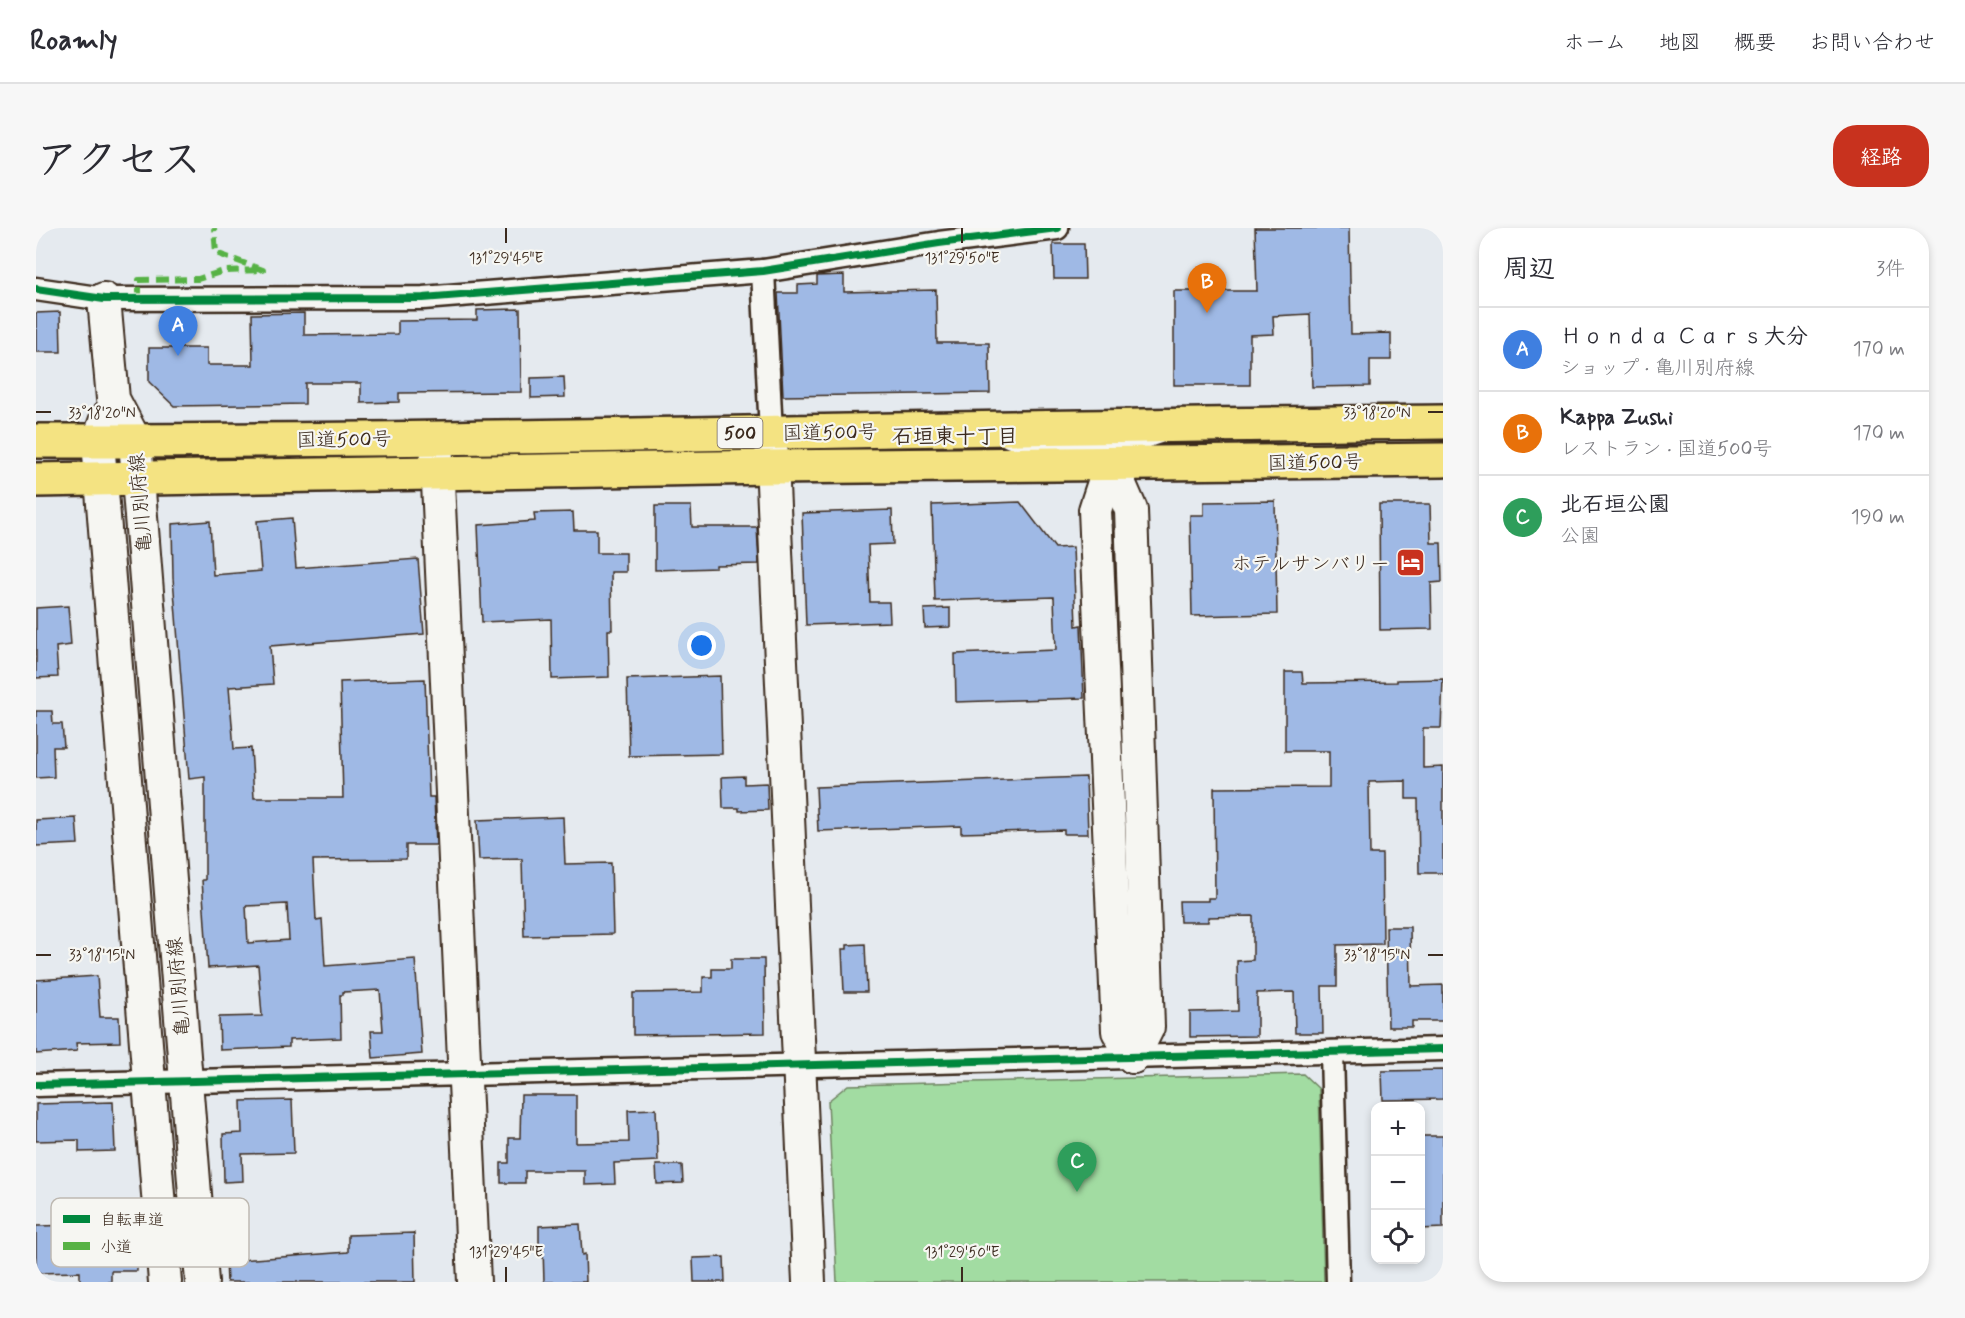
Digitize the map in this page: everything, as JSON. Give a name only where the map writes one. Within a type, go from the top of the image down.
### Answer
[{"type":"highway","name":"国道500号","points":[[36,441],[436,438],[1443,422]]},
{"type":"highway","name":"国道500号","points":[[36,480],[772,467],[1443,460]]},
{"type":"street","points":[[36,289],[104,299],[423,298],[763,271],[939,243],[1057,228]]},
{"type":"street","points":[[763,271],[809,1282]]},
{"type":"street","points":[[104,299],[113,399]]},
{"type":"street","name":"亀川別府線","points":[[113,399],[98,441],[158,1198]]},
{"type":"street","name":"亀川別府線","points":[[113,399],[135,441],[195,1198]]},
{"type":"street","points":[[1111,464],[1123,448],[1137,436],[1165,425]]},
{"type":"street","points":[[1000,429],[1058,445],[1092,449],[1111,464],[1131,510],[1148,1028],[1133,1057]]},
{"type":"street","points":[[436,438],[474,1282]]},
{"type":"street","points":[[36,1085],[1443,1049]]},
{"type":"street","points":[[1332,1052],[1338,1282]]},
{"type":"street","name":"亀川別府線","points":[[164,1267],[165,1282]]},
{"type":"street","name":"亀川別府線","points":[[201,1267],[202,1282]]},
{"type":"green space","points":[[1303,1074],[1319,1089],[1324,1282],[837,1282],[828,1101],[848,1085]]},
{"type":"building","points":[[1255,228],[1349,228],[1351,334],[1391,333],[1391,360],[1370,360],[1370,386],[1312,387],[1310,314],[1273,316],[1274,334],[1250,335],[1250,385],[1174,385],[1174,291],[1257,291]]},
{"type":"building","points":[[1053,244],[1084,244],[1085,279],[1054,279]]},
{"type":"building","points":[[844,275],[844,292],[936,290],[937,343],[989,343],[990,393],[783,396],[778,293],[798,293],[798,285],[817,284],[817,276]]},
{"type":"building","points":[[520,309],[521,392],[399,393],[399,402],[361,403],[361,383],[305,383],[305,404],[174,406],[149,382],[149,348],[207,348],[207,365],[253,365],[252,314],[304,313],[304,335],[398,334],[398,321],[477,320],[477,310]]},
{"type":"building","points":[[60,312],[61,352],[36,352],[36,313]]},
{"type":"building","points":[[564,377],[565,397],[531,398],[531,378]]},
{"type":"building","points":[[1275,501],[1277,614],[1192,616],[1190,515],[1204,515],[1204,502]]},
{"type":"building","points":[[1020,502],[1055,548],[1073,547],[1076,626],[1081,625],[1084,698],[956,702],[955,654],[1056,650],[1054,597],[935,601],[932,505]]},
{"type":"building","name":"ホテルサンバリー","points":[[1379,504],[1430,504],[1431,543],[1441,543],[1442,582],[1431,583],[1432,629],[1380,630]]},
{"type":"building","points":[[655,506],[691,506],[692,527],[757,527],[759,564],[655,570]]},
{"type":"building","points":[[892,510],[893,544],[868,545],[870,602],[889,602],[890,622],[806,625],[802,513]]},
{"type":"building","points":[[573,512],[574,530],[597,530],[597,553],[626,553],[626,572],[611,572],[612,630],[608,630],[609,677],[552,679],[551,619],[482,622],[478,525],[535,521],[534,513]]},
{"type":"building","points":[[292,518],[296,568],[418,559],[424,634],[270,646],[273,684],[229,687],[234,749],[251,748],[254,798],[343,798],[340,682],[425,679],[429,797],[434,797],[436,845],[406,845],[406,859],[313,860],[316,920],[322,919],[325,966],[415,959],[422,1054],[373,1058],[371,1031],[383,1031],[380,990],[343,992],[343,995],[340,995],[341,1038],[289,1040],[289,1047],[220,1050],[219,1017],[262,1016],[258,965],[208,968],[202,880],[205,880],[205,777],[189,779],[173,578],[172,524],[210,521],[213,575],[261,571],[257,521]],"holes":[[[287,904],[289,940],[248,943],[246,906]]]},
{"type":"building","points":[[68,606],[71,645],[56,647],[58,677],[36,678],[36,608]]},
{"type":"building","points":[[950,608],[950,627],[925,628],[924,609]]},
{"type":"building","points":[[1285,672],[1302,672],[1303,683],[1443,679],[1441,728],[1423,728],[1423,768],[1443,767],[1443,873],[1419,873],[1418,799],[1406,799],[1406,781],[1369,782],[1370,854],[1382,854],[1383,944],[1337,945],[1337,986],[1322,986],[1323,1033],[1295,1033],[1294,992],[1257,993],[1257,1036],[1190,1037],[1190,1012],[1238,1011],[1237,961],[1253,960],[1253,916],[1208,917],[1208,922],[1180,922],[1179,901],[1208,901],[1208,898],[1215,898],[1214,788],[1329,787],[1329,751],[1285,751]]},
{"type":"building","points":[[720,676],[722,754],[629,756],[627,679]]},
{"type":"building","points":[[36,711],[52,711],[53,724],[62,724],[64,747],[53,747],[54,777],[36,778]]},
{"type":"building","points":[[744,776],[744,784],[767,783],[768,810],[739,811],[739,808],[723,808],[722,777]]},
{"type":"building","points":[[1086,777],[1088,834],[1064,834],[1064,830],[961,833],[961,826],[818,831],[816,787]]},
{"type":"building","points":[[563,817],[565,864],[611,863],[613,934],[524,936],[522,859],[479,860],[477,820]]},
{"type":"building","points":[[76,818],[78,844],[36,846],[36,820]]},
{"type":"building","points":[[1386,927],[1410,927],[1411,986],[1443,985],[1443,1021],[1412,1021],[1412,1027],[1388,1027]]},
{"type":"building","points":[[865,944],[867,992],[844,992],[842,949],[847,949],[847,945]]},
{"type":"building","points":[[731,959],[764,959],[765,1033],[633,1035],[633,993],[703,992],[703,977],[712,977],[712,969],[731,969]]},
{"type":"building","points":[[97,976],[100,1017],[119,1017],[120,1042],[76,1043],[77,1051],[36,1054],[36,980]]},
{"type":"building","points":[[1443,1070],[1443,1099],[1383,1100],[1382,1071]]},
{"type":"building","points":[[521,1095],[576,1095],[576,1143],[629,1142],[628,1110],[656,1109],[658,1161],[614,1163],[615,1184],[585,1185],[585,1171],[525,1171],[525,1183],[501,1183],[501,1163],[509,1163],[509,1138],[520,1138]]},
{"type":"building","points":[[292,1100],[294,1153],[242,1154],[243,1181],[224,1182],[223,1134],[242,1133],[241,1101]]},
{"type":"building","points":[[113,1102],[115,1151],[79,1152],[79,1140],[36,1141],[36,1104]]},
{"type":"building","points":[[1425,1136],[1443,1136],[1443,1228],[1425,1229]]},
{"type":"building","points":[[656,1165],[682,1165],[683,1183],[657,1184]]},
{"type":"building","points":[[580,1224],[582,1255],[585,1254],[586,1282],[544,1282],[543,1248],[539,1249],[539,1226]]},
{"type":"building","points":[[36,1226],[51,1226],[51,1267],[137,1267],[137,1271],[111,1271],[111,1282],[80,1282],[80,1272],[36,1273]]},
{"type":"building","points":[[414,1233],[415,1282],[227,1282],[226,1267],[249,1267],[249,1259],[348,1252],[348,1235]]},
{"type":"building","points":[[724,1257],[725,1282],[694,1282],[693,1258]]},
{"type":"marked path","points":[[139,299],[139,280],[198,279],[224,271],[263,270],[216,253],[214,228]]},
{"type":"cycle path","points":[[36,289],[104,299],[423,298],[763,271],[939,243],[1057,228]]},
{"type":"cycle path","points":[[36,1085],[1443,1049]]},
{"type":"place","name":"Kappa Zushi","points":[[1207,313]]},
{"type":"place","name":"Ｈｏｎｄａ Ｃａｒｓ大分","points":[[178,356]]},
{"type":"place","name":"ホテルサンバリー","points":[[1411,563]]},
{"type":"place","name":"北石垣公園","points":[[1077,1192]]},
{"type":"district","name":"石垣東十丁目","points":[[955,436]]}]
